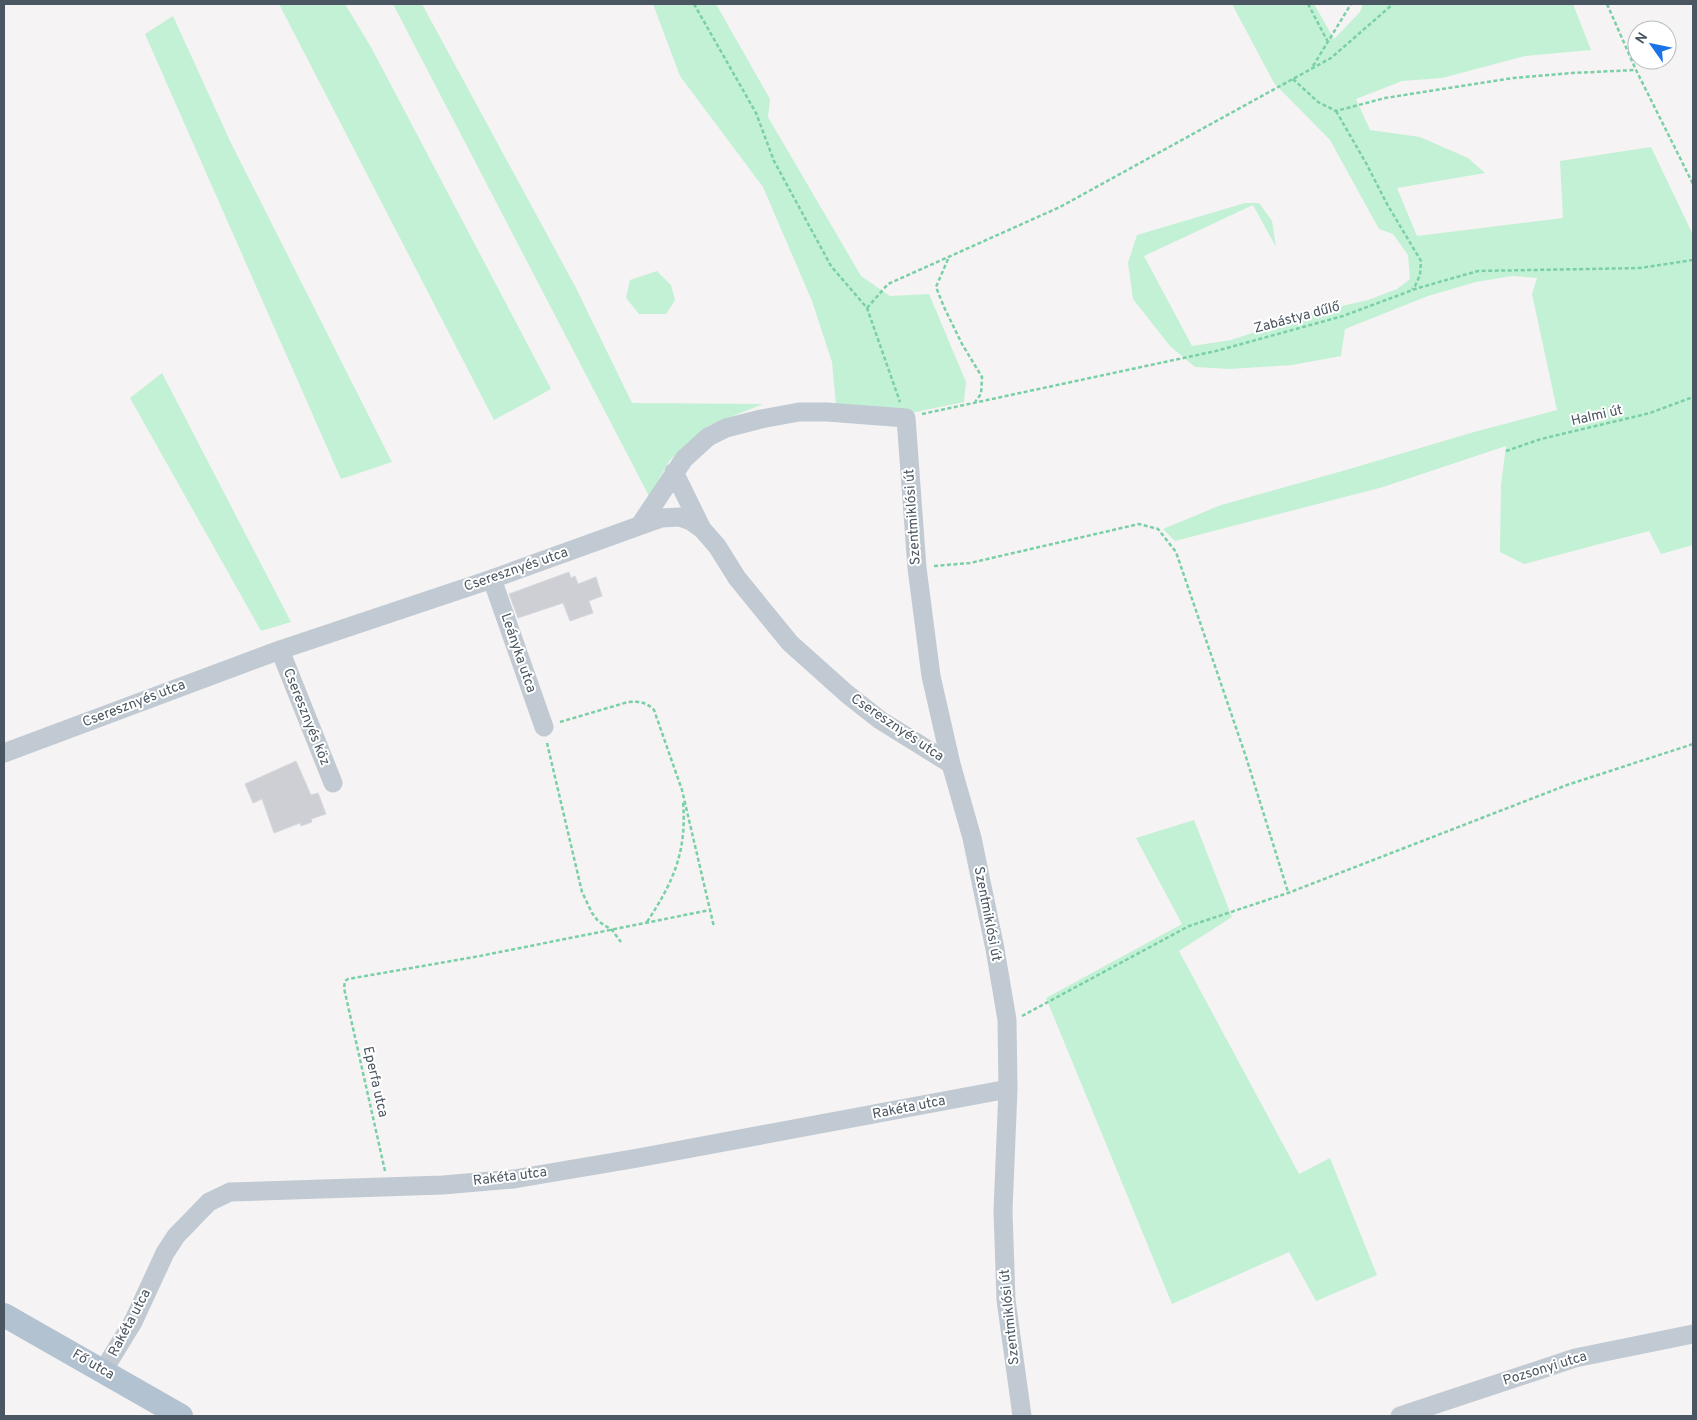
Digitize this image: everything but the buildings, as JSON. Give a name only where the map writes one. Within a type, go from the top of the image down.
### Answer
[{"type":"main road","name":"Fő utca","points":[[4,1315],[181,1416]]},
{"type":"street","points":[[640,525],[684,459],[708,437],[726,428],[799,412],[827,412],[906,418]]},
{"type":"street","name":"Szentmiklósi út","points":[[906,418],[917,568],[931,676],[951,764],[972,838],[995,949],[1006,1020],[1008,1089],[1003,1210],[1006,1300],[1022,1416]]},
{"type":"street","points":[[674,472],[702,529]]},
{"type":"street","name":"Cseresznyés utca","points":[[4,753],[280,650],[492,579],[661,518],[680,517],[702,529],[717,546],[737,578],[790,643],[847,694],[880,720],[951,764]]},
{"type":"street","name":"Leányka utca","points":[[492,579],[544,727]]},
{"type":"street","name":"Cseresznyés köz","points":[[280,650],[333,783]]},
{"type":"street","name":"Rakéta utca","points":[[103,1371],[133,1322],[165,1253],[176,1236],[209,1202],[230,1192],[443,1185],[523,1177],[638,1158],[1008,1089]]},
{"type":"street","name":"Pozsonyi utca","points":[[1400,1416],[1575,1358],[1693,1334]]},
{"type":"path","points":[[694,4],[756,113],[774,161],[831,266],[867,308],[906,418]]},
{"type":"path","points":[[1308,4],[1328,42]]},
{"type":"path","points":[[1312,68],[1351,4]]},
{"type":"path","points":[[867,308],[888,284],[1060,207],[1331,58],[1393,4]]},
{"type":"path","points":[[1607,4],[1627,50]]},
{"type":"path","points":[[1336,111],[1385,98],[1513,78],[1636,70],[1693,184]]},
{"type":"path","points":[[1293,79],[1318,102],[1336,111],[1421,261],[1420,275],[1415,286],[1409,292]]},
{"type":"path","points":[[948,258],[936,287],[959,337],[982,377],[981,394],[974,403]]},
{"type":"path","name":"Zabástya dűlő","points":[[906,418],[1216,351],[1343,316],[1409,292],[1478,271],[1640,268],[1693,260]]},
{"type":"path","name":"Halmi út","points":[[1506,451],[1541,439],[1650,413],[1693,398]]},
{"type":"path","points":[[917,568],[970,563],[1139,524],[1158,529],[1176,552],[1246,757],[1288,893]]},
{"type":"path","points":[[621,942],[612,930],[598,921],[582,892],[544,727],[628,702],[644,702],[654,710],[682,790],[714,927]]},
{"type":"path","points":[[1006,1020],[1019,1018],[1189,926],[1288,893],[1567,785],[1693,744]]},
{"type":"path","points":[[646,923],[672,878],[682,850],[684,817],[682,790]]},
{"type":"path","points":[[612,930],[710,910]]},
{"type":"path","name":"Eperfa utca","points":[[389,1187],[344,988],[345,982],[357,976],[480,956],[612,930]]},
{"type":"green space","points":[[279,4],[345,4],[372,49],[551,389],[494,420]]},
{"type":"green space","points":[[393,4],[422,4],[576,288],[632,403],[763,404],[708,426],[670,460],[649,496]]},
{"type":"green space","points":[[653,4],[716,4],[770,99],[768,117],[861,276],[890,296],[929,294],[966,382],[964,402],[911,413],[836,405],[832,362],[812,301],[763,187],[680,76]]},
{"type":"green space","points":[[1232,4],[1314,4],[1334,39],[1360,12],[1363,4],[1573,4],[1591,50],[1525,56],[1442,78],[1402,81],[1356,99],[1370,130],[1420,137],[1468,158],[1485,173],[1397,188],[1417,236],[1563,218],[1560,161],[1651,147],[1693,235],[1693,545],[1661,554],[1649,531],[1524,564],[1500,552],[1501,485],[1506,446],[1383,487],[1175,541],[1163,529],[1221,505],[1557,410],[1532,294],[1537,278],[1512,276],[1476,282],[1428,296],[1345,329],[1341,356],[1292,365],[1230,369],[1195,367],[1170,346],[1133,299],[1128,263],[1137,235],[1245,203],[1259,203],[1272,221],[1276,247],[1253,205],[1144,256],[1192,346],[1231,340],[1312,313],[1368,300],[1397,289],[1410,279],[1408,255],[1393,234],[1379,229],[1330,140],[1274,83]]},
{"type":"green space","points":[[173,16],[230,141],[392,462],[341,479],[145,34]]},
{"type":"green space","points":[[657,271],[671,285],[675,300],[666,314],[639,314],[626,298],[630,280]]},
{"type":"green space","points":[[162,373],[291,622],[261,631],[130,398]]},
{"type":"green space","points":[[1194,820],[1232,917],[1179,951],[1299,1174],[1330,1158],[1377,1275],[1316,1301],[1289,1252],[1172,1304],[1046,998],[1182,924],[1136,838]]}]
